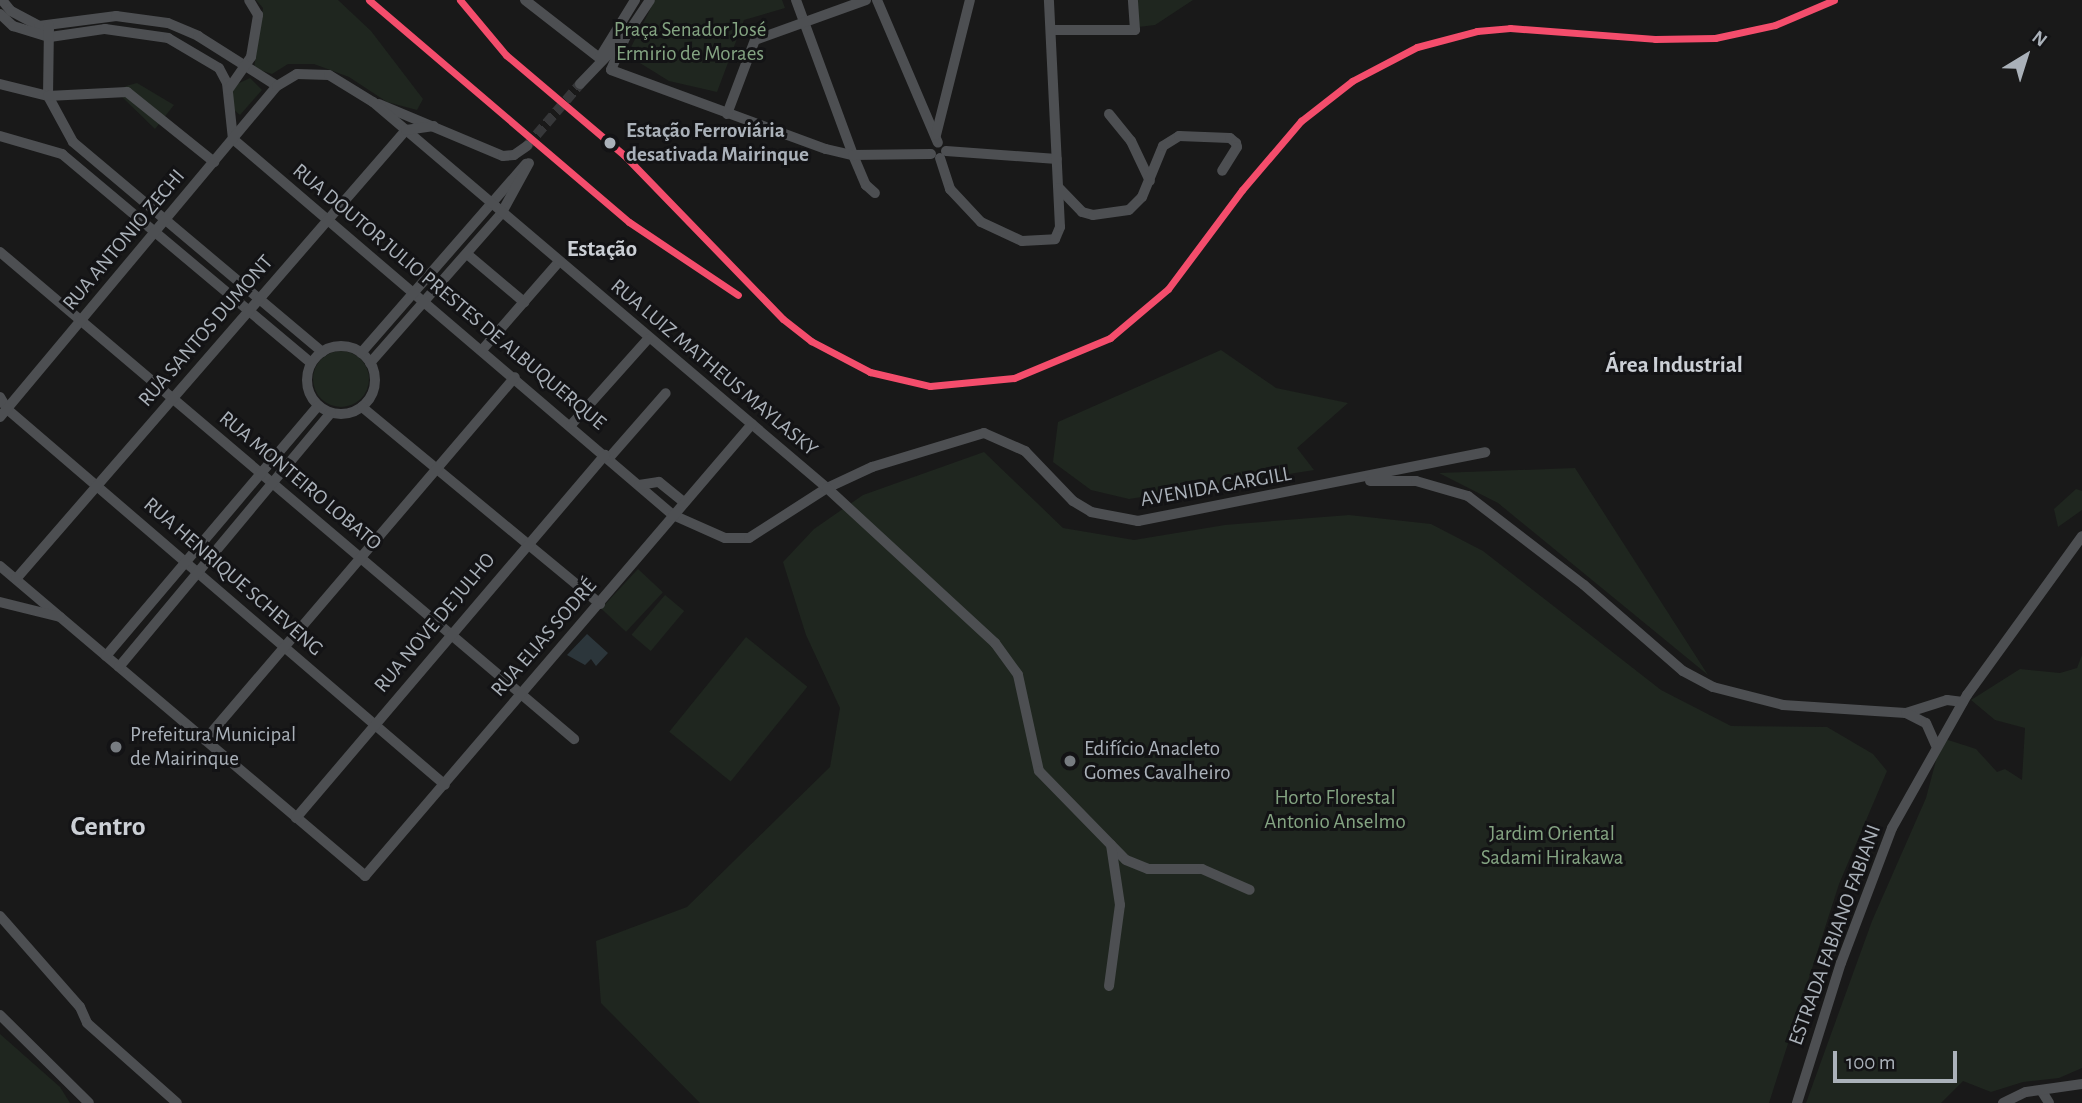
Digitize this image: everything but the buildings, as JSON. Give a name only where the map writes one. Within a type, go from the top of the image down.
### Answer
[{"type":"street","points":[[2,0],[25,19],[49,31],[116,16],[168,23],[198,36],[246,71],[277,86]]},
{"type":"street","points":[[228,90],[246,71],[258,16],[250,0]]},
{"type":"street","points":[[525,0],[600,60]]},
{"type":"street","points":[[600,60],[635,0]]},
{"type":"street","points":[[650,0],[626,36],[611,71],[727,114],[853,155],[938,148],[1057,159]]},
{"type":"street","points":[[796,0],[853,155],[866,185],[875,193]]},
{"type":"street","points":[[727,114],[755,40],[804,19],[866,0]]},
{"type":"street","points":[[877,0],[938,148],[950,190],[981,222],[1004,236],[1051,242],[1060,227],[1049,0]]},
{"type":"street","points":[[938,148],[970,0]]},
{"type":"street","points":[[1051,30],[1136,30],[1133,0]]},
{"type":"street","points":[[0,14],[13,26],[49,31],[106,29],[169,38],[219,68],[228,90],[233,139]]},
{"type":"street","points":[[49,31],[48,96],[74,142],[321,352]]},
{"type":"street","points":[[580,84],[600,60],[626,36]]},
{"type":"street","name":"RUA LUIZ MATHEUS MAYLASKY","points":[[277,86],[297,74],[319,73],[344,82],[373,102],[491,206],[827,488],[950,599],[995,643],[1018,676],[1039,771],[1111,845],[1136,866],[1202,869],[1250,890]]},
{"type":"street","points":[[0,84],[48,96],[127,92],[214,162]]},
{"type":"street","name":"RUA ANTONIO ZECHI","points":[[4,413],[277,86]]},
{"type":"street","points":[[373,102],[503,156],[514,155],[527,146]]},
{"type":"street","points":[[1109,114],[1131,141],[1150,181]]},
{"type":"street","points":[[406,130],[434,126]]},
{"type":"street","name":"RUA SANTOS DUMONT","points":[[16,579],[406,130]]},
{"type":"street","points":[[0,136],[62,154],[311,363]]},
{"type":"street","points":[[1058,185],[1082,212],[1105,215],[1129,210],[1150,181],[1163,146],[1179,136],[1230,138],[1236,143],[1222,171]]},
{"type":"street","name":"RUA DOUTOR JULIO PRESTES DE ALBUQUERQUE","points":[[233,139],[515,377],[673,515]]},
{"type":"street","points":[[361,353],[529,163],[501,214],[370,363]]},
{"type":"street","name":"RUA MONTEIRO LOBATO","points":[[0,252],[575,739]]},
{"type":"street","points":[[467,254],[524,302]]},
{"type":"street","points":[[482,350],[558,262]]},
{"type":"street","points":[[571,425],[648,339]]},
{"type":"street","points":[[342,346],[361,353],[370,363],[373,391],[362,407],[342,414],[331,413],[318,406],[307,385],[311,363],[321,352],[342,346]]},
{"type":"street","points":[[205,740],[515,377]]},
{"type":"street","name":"RUA NOVE DE JULHO","points":[[296,818],[527,544],[666,393]]},
{"type":"street","name":"RUA HENRIQUE SCHEVENG","points":[[0,397],[4,413],[97,486],[444,785]]},
{"type":"street","points":[[106,656],[318,406]]},
{"type":"street","points":[[362,407],[600,604]]},
{"type":"street","points":[[119,667],[271,481],[331,413]]},
{"type":"street","name":"RUA ELIAS SODRÉ","points":[[296,818],[365,876],[752,424]]},
{"type":"street","name":"AVENIDA CARGILL","points":[[673,515],[725,538],[749,538],[827,488],[872,467],[984,433],[1025,451],[1082,507],[1120,520],[1158,518],[1485,452]]},
{"type":"street","points":[[1317,488],[1387,480],[1456,492],[1504,522],[1683,671],[1713,687],[1783,705],[1906,713],[1947,700],[1963,702]]},
{"type":"street","points":[[639,485],[659,482],[684,502]]},
{"type":"street","name":"ESTRADA FABIANO FABIANI","points":[[1797,1103],[1863,902],[1892,828],[1936,745],[1963,702],[2082,536]]},
{"type":"street","points":[[0,566],[296,818]]},
{"type":"street","points":[[0,602],[61,617]]},
{"type":"street","points":[[1906,713],[1930,727],[1936,745]]},
{"type":"street","points":[[1109,986],[1120,905],[1111,845]]},
{"type":"street","points":[[0,916],[80,1007],[88,1023],[175,1102]]},
{"type":"street","points":[[0,1015],[89,1103]]},
{"type":"street","points":[[2003,1103],[2041,1090],[2082,1084]]},
{"type":"street","points":[[2041,1090],[2049,1103]]},
{"type":"green space","points":[[256,0],[338,0],[371,31],[423,99],[417,110],[387,102],[349,77],[314,64],[288,64],[272,74],[254,68],[263,8]]},
{"type":"green space","name":"Praça Senador José Ermirio de Moraes","points":[[655,0],[782,0],[785,8],[744,20],[717,92],[669,81],[627,55]]},
{"type":"green space","points":[[1136,0],[1193,0],[1155,25],[1138,27]]},
{"type":"green space","points":[[250,78],[262,90],[240,115],[233,109],[232,93],[235,85]]},
{"type":"green space","points":[[137,83],[174,105],[155,129],[119,94],[126,86]]},
{"type":"green space","points":[[1221,350],[1276,388],[1348,403],[1297,448],[1314,470],[1129,499],[1091,490],[1053,462],[1058,422]]},
{"type":"green space","points":[[341,351],[352,353],[361,359],[367,368],[367,390],[361,399],[352,405],[341,407],[330,405],[321,399],[315,390],[313,379],[315,368],[321,359],[330,353]]},
{"type":"green space","name":"Horto Florestal Antonio Anselmo","points":[[984,452],[1063,528],[1134,540],[1225,525],[1349,515],[1431,524],[1483,551],[1661,690],[1731,726],[1827,727],[1873,754],[1887,771],[1839,884],[1769,1103],[700,1103],[601,1003],[596,941],[687,907],[830,767],[840,708],[806,635],[783,562],[814,529],[863,495]]},
{"type":"green space","points":[[1575,468],[1708,675],[1498,503],[1439,473]]},
{"type":"green space","points":[[2076,489],[2082,491],[2082,510],[2058,527],[2054,509]]},
{"type":"green space","points":[[638,569],[663,592],[626,632],[601,608]]},
{"type":"green space","points":[[665,595],[684,611],[651,651],[632,635]]},
{"type":"green space","points":[[746,637],[807,687],[731,782],[669,732]]},
{"type":"green space","points":[[2082,655],[2082,1068],[2059,1078],[2023,1082],[1991,1092],[1963,1081],[1941,1103],[1806,1103],[1872,921],[1926,798],[1942,738],[1976,749],[1997,772],[2005,769],[2022,780],[2025,728],[1995,720],[1971,700],[2020,669],[2060,673],[2077,668]]},
{"type":"green space","points":[[0,1034],[60,1087],[70,1103],[0,1103]]},
{"type":"shaded area","points":[[587,634],[608,653],[596,666],[591,659],[585,665],[567,655]]},
{"type":"tunnel","points":[[527,146],[580,84]]},
{"type":"transit line","points":[[369,0],[629,222],[738,295]]},
{"type":"transit line","points":[[460,0],[506,55],[624,155],[783,319],[811,341],[870,372],[930,386],[1014,378],[1110,338],[1168,289],[1242,190],[1301,121],[1352,81],[1417,47],[1477,31],[1510,28],[1655,39],[1715,38],[1775,25],[1834,0]]},
{"type":"place","name":"Estação Ferroviária desativada Mairinque","points":[[610,143]]},
{"type":"place","name":"Prefeitura Municipal de Mairinque","points":[[116,747]]},
{"type":"place","name":"Edifício Anacleto Gomes Cavalheiro","points":[[1070,761]]},
{"type":"district","name":"Estação","points":[[602,250]]},
{"type":"district","name":"Área Industrial","points":[[1674,366]]},
{"type":"district","name":"Centro","points":[[108,827]]},
{"type":"park label","name":"Jardim Oriental Sadami Hirakawa","points":[[1552,846]]}]
